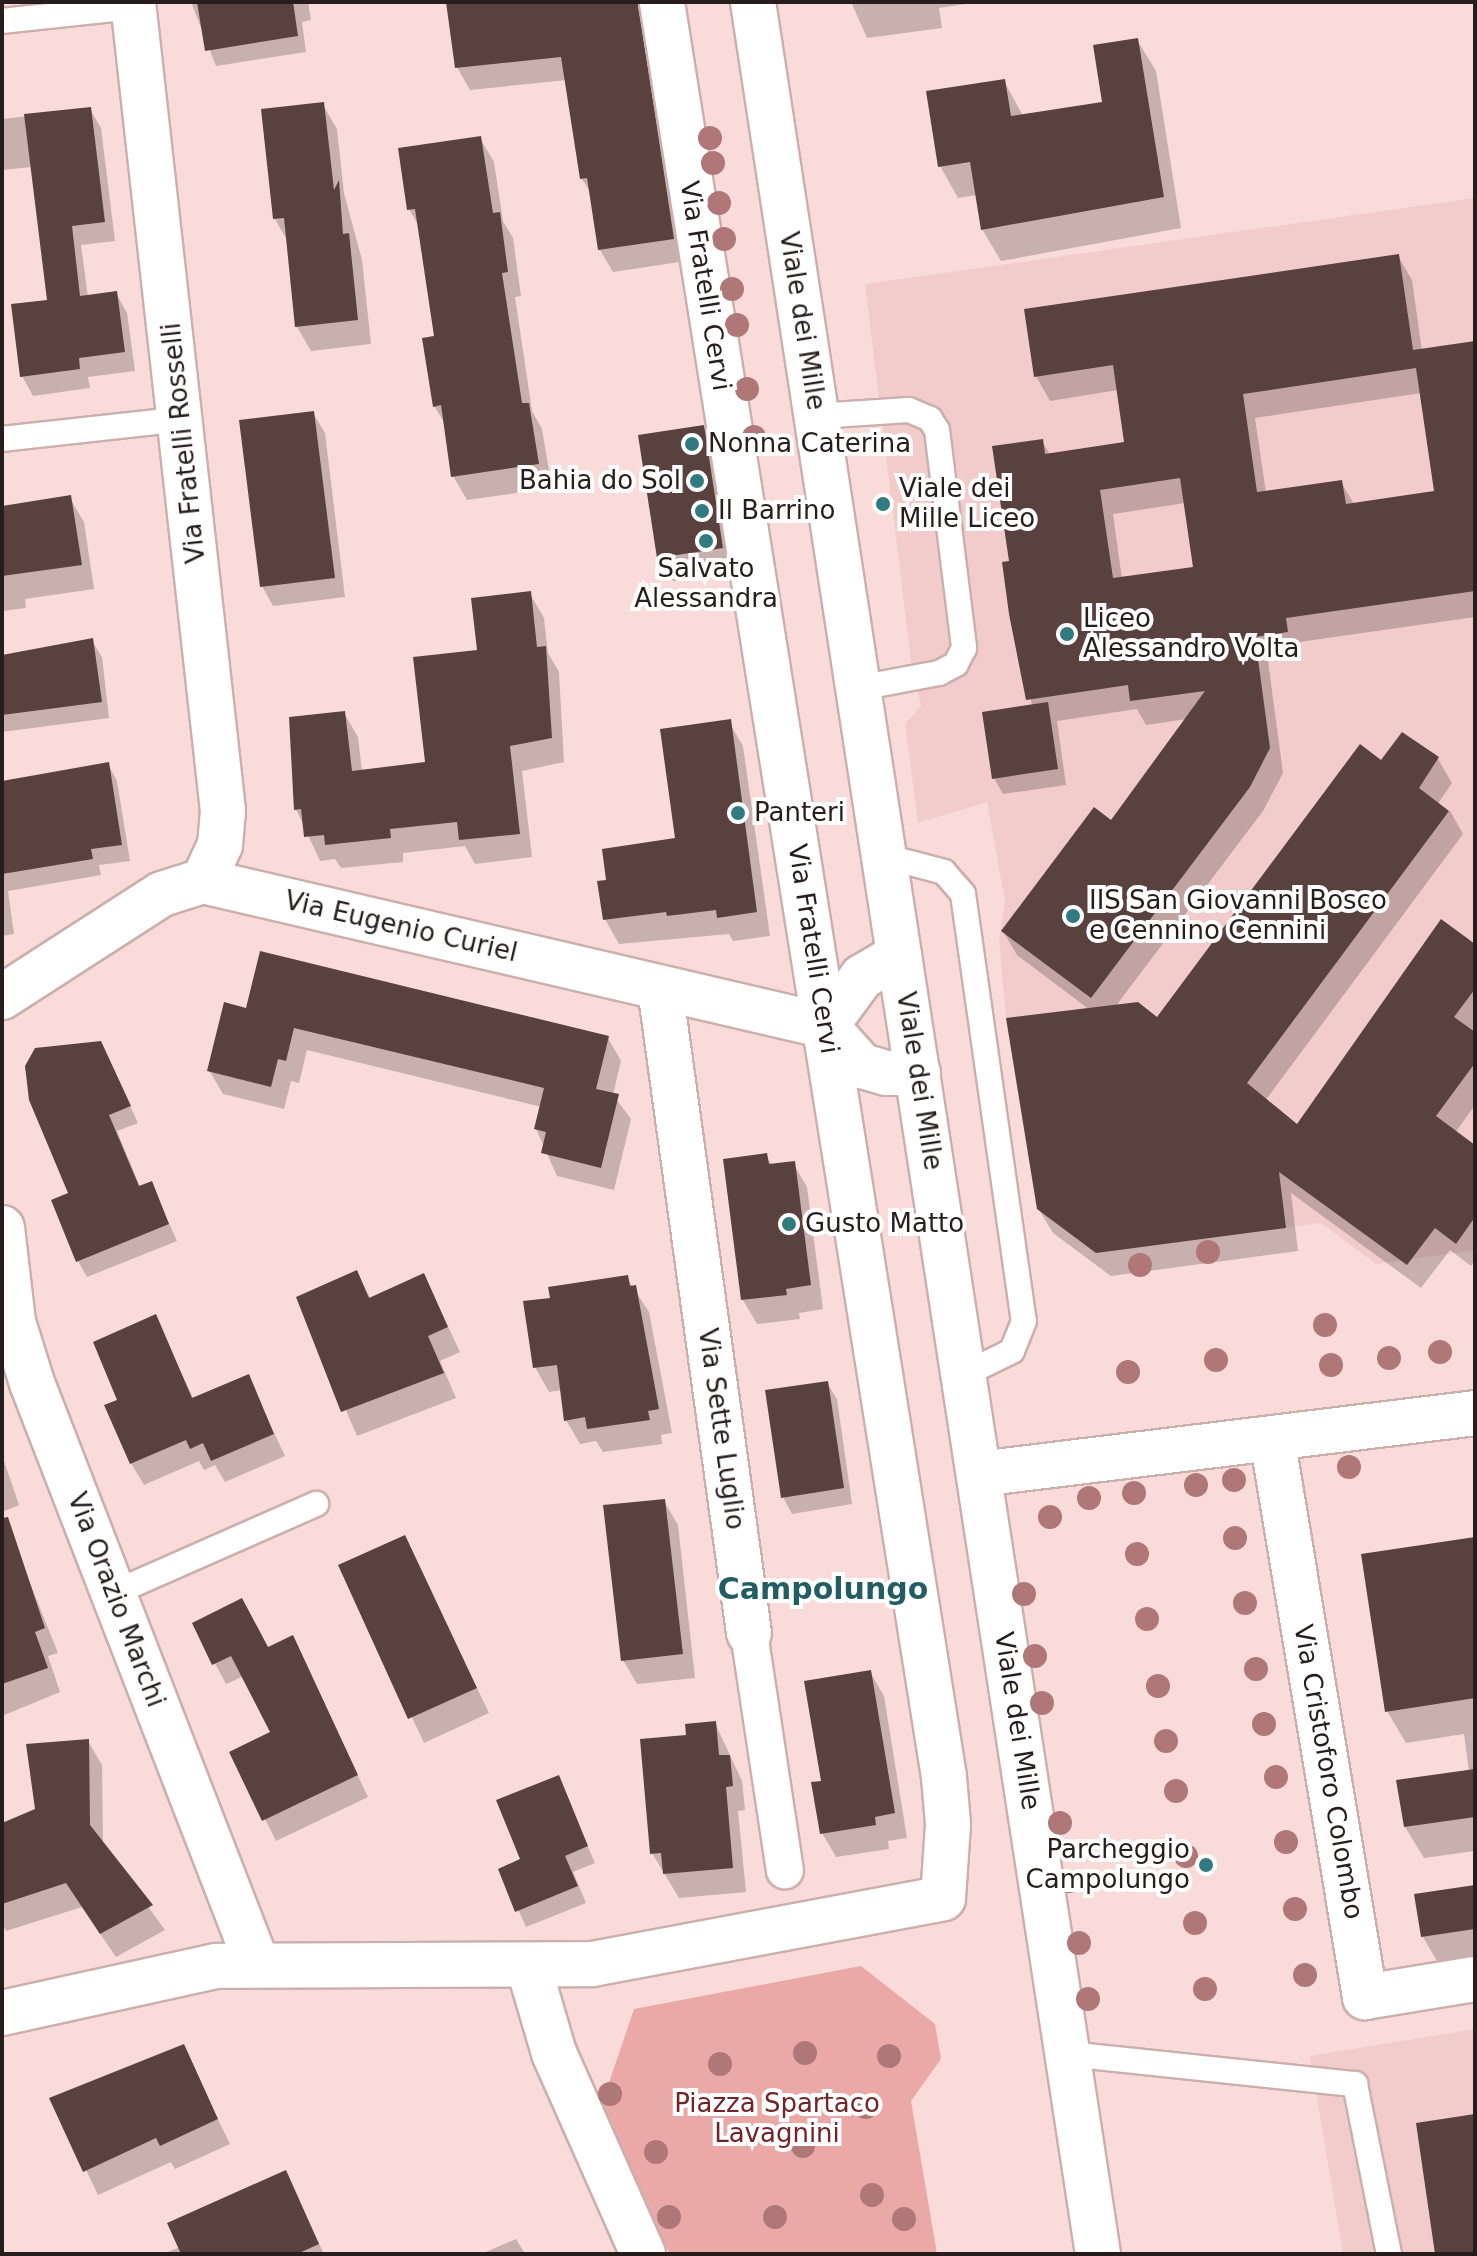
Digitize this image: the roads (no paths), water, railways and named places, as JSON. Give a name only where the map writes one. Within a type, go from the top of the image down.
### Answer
[{"type":"street","name":"Via Fratelli Cervi","points":[[529,1968],[644,1956],[943,1898],[946,1789],[662,2]]},
{"type":"street","name":"Viale dei Mille","points":[[753,2],[1098,2254]]},
{"type":"street","name":"Via Fratelli Rosselli","points":[[133,4],[182,419],[223,811],[220,845],[203,881]]},
{"type":"street","points":[[2,997],[162,894],[203,881]]},
{"type":"street","name":"Via Eugenio Curiel","points":[[203,881],[826,1026]]},
{"type":"street","points":[[899,955],[862,977],[826,1026],[862,1066],[886,1073],[918,1073]]},
{"type":"street","name":"Via Sette Luglio","points":[[660,988],[785,1870]]},
{"type":"street","name":"Via Orazio Marchi","points":[[2,1228],[17,1338],[257,1964]]},
{"type":"street","points":[[979,1474],[1475,1413]]},
{"type":"street","name":"Via Cristoforo Colombo","points":[[1272,1438],[1365,1997],[1475,1979]]},
{"type":"street","points":[[2,2013],[189,1970],[257,1964],[529,1968],[559,2067],[643,2254]]},
{"type":"lane","points":[[2,21],[133,4]]},
{"type":"lane","points":[[817,416],[909,410],[930,419],[937,430],[964,648],[956,664],[939,673],[859,688]]},
{"type":"lane","points":[[2,439],[182,419]]},
{"type":"lane","points":[[884,856],[944,872],[958,885],[965,905],[1024,1321],[1012,1351],[963,1375]]},
{"type":"lane","points":[[114,1593],[316,1504]]},
{"type":"lane","points":[[1068,2054],[1355,2084],[1389,2254]]},
{"type":"place","name":"Nonna Caterina","points":[[692,444]]},
{"type":"place","name":"Bahia do Sol","points":[[697,481]]},
{"type":"place","name":"Viale dei Mille Liceo","points":[[883,504]]},
{"type":"place","name":"Il Barrino","points":[[702,511]]},
{"type":"place","name":"Salvato Alessandra","points":[[706,541]]},
{"type":"place","name":"Liceo Alessandro Volta","points":[[1067,634]]},
{"type":"place","name":"Panteri","points":[[738,813]]},
{"type":"place","name":"IIS San Giovanni Bosco e Cennino Cennini","points":[[1073,916]]},
{"type":"place","name":"Gusto Matto","points":[[789,1224]]},
{"type":"place","name":"Parcheggio Campolungo","points":[[1206,1865]]},
{"type":"district","name":"Campolungo","points":[[823,1589]]},
{"type":"park label","name":"Piazza Spartaco Lavagnini","points":[[777,2119]]}]
